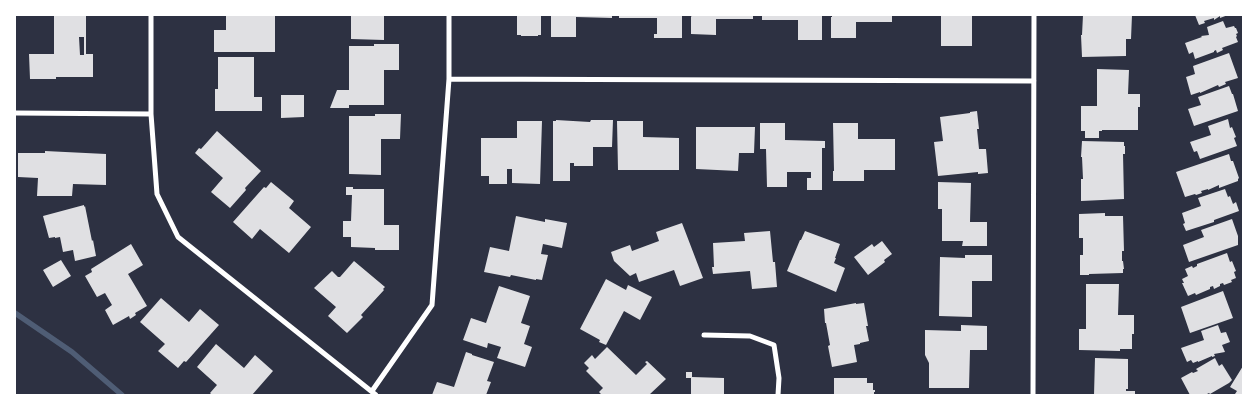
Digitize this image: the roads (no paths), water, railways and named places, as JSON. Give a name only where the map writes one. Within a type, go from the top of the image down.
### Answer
[{"type":"street","points":[[151,15],[151,114],[157,194],[178,237],[374,393],[432,305],[449,79],[449,15]]},
{"type":"street","points":[[1033,395],[1034,15]]},
{"type":"street","points":[[449,79],[1034,81]]},
{"type":"street","points":[[15,114],[151,114]]},
{"type":"street","points":[[704,335],[750,336],[774,345],[779,378],[778,395]]},
{"type":"waterway","points":[[15,313],[72,352],[122,395]]}]
